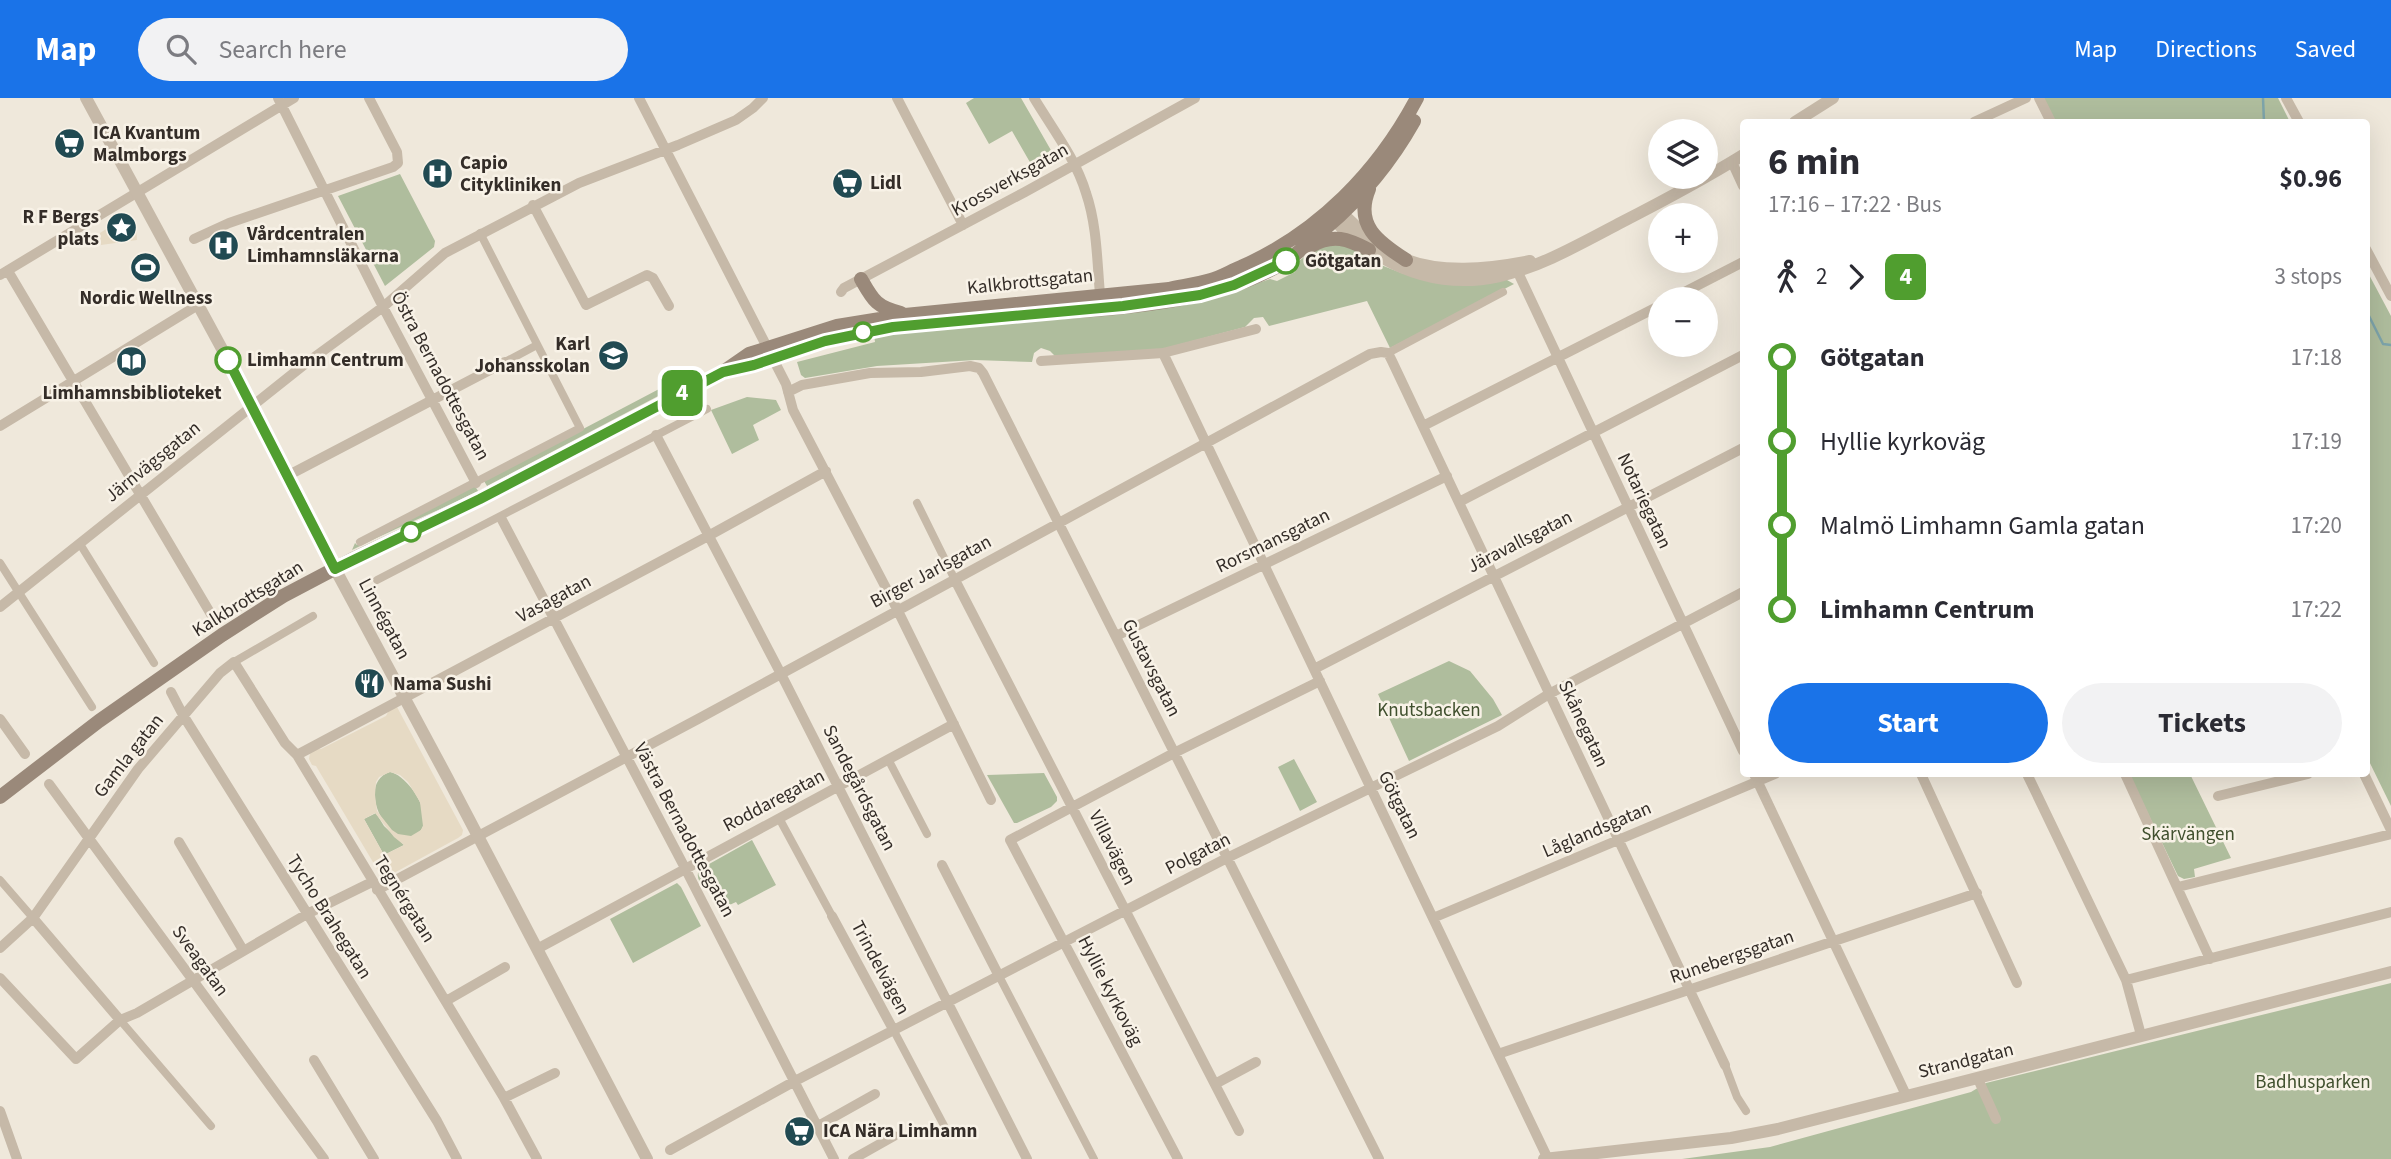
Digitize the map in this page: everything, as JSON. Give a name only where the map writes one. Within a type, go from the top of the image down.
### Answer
[{"type":"main road","points":[[1336,214],[1405,120],[1417,98]]},
{"type":"main road","name":"Kalkbrottsgatan","points":[[768,353],[893,327],[1123,306],[1200,295],[1234,285],[1286,261],[1375,179],[1401,144],[1425,98]]},
{"type":"main road","points":[[1375,179],[1364,201],[1366,222],[1379,240],[1406,260]]},
{"type":"main road","name":"Kalkbrottsgatan","points":[[0,797],[99,721],[283,596],[480,499],[723,372],[837,326],[905,315],[1169,289],[1212,280],[1292,241],[1336,214]]},
{"type":"main road","points":[[1286,261],[1325,239],[1336,237],[1352,241],[1369,250]]},
{"type":"main road","points":[[861,278],[881,307],[905,315]]},
{"type":"street","name":"Linnégatan","points":[[86,98],[198,305],[647,1159]]},
{"type":"street","points":[[259,596],[215,621],[4,273],[280,102],[294,98]]},
{"type":"street","points":[[194,239],[229,223],[398,163],[397,152],[369,98]]},
{"type":"street","points":[[639,98],[788,392],[793,410],[897,610],[991,800]]},
{"type":"street","name":"Järnvägsgatan","points":[[0,607],[251,407],[383,307],[445,253],[533,205],[612,169],[736,120],[763,98]]},
{"type":"street","points":[[897,98],[963,225]]},
{"type":"street","points":[[1034,98],[1074,165],[1087,193],[1100,294]]},
{"type":"street","name":"Krossverksgatan","points":[[841,292],[861,278],[1195,98]]},
{"type":"street","points":[[1800,119],[1833,98]]},
{"type":"street","points":[[1980,119],[2026,98]]},
{"type":"street","points":[[2039,98],[2050,119]]},
{"type":"street","points":[[2286,98],[2297,119]]},
{"type":"street","name":"Östra Bernadottesgatan","points":[[280,102],[383,307],[476,483]]},
{"type":"street","points":[[1336,214],[1373,243],[1406,260],[1436,267],[1515,268],[1563,253],[1672,197],[1737,159]]},
{"type":"street","points":[[533,205],[586,305],[647,275],[653,278],[669,306]]},
{"type":"street","points":[[1336,214],[1369,250],[1403,268],[1447,279],[1500,278],[1515,268]]},
{"type":"street","points":[[360,542],[580,428],[480,233]]},
{"type":"street","points":[[2370,257],[2391,296]]},
{"type":"street","points":[[1694,287],[1740,264]]},
{"type":"street","name":"Notariegatan","points":[[1515,268],[1740,745]]},
{"type":"street","name":"Birger Jarlsgatan","points":[[0,978],[76,1059],[120,1020],[137,1013],[306,915],[375,886],[478,836],[1370,354],[1388,353],[1503,292]]},
{"type":"street","points":[[0,426],[198,305]]},
{"type":"street","points":[[1423,426],[1648,312]]},
{"type":"street","points":[[1041,361],[1163,353],[1256,329]]},
{"type":"street","points":[[287,475],[537,345]]},
{"type":"street","name":"Götgatan","points":[[1163,353],[1546,1159]]},
{"type":"street","name":"Skånegatan","points":[[1388,353],[1737,1097],[1746,1111]]},
{"type":"street","points":[[1458,502],[1740,357]]},
{"type":"street","name":"Gustavsgatan","points":[[788,392],[802,385],[870,373],[921,372],[970,366],[979,368],[1378,1159]]},
{"type":"street","points":[[377,580],[707,409]]},
{"type":"street","name":"Sandegårdsgatan","points":[[656,435],[710,535],[1027,1159]]},
{"type":"street","name":"Järavallsgatan","points":[[1314,669],[1740,450]]},
{"type":"street","name":"Vasagatan","points":[[297,755],[826,471]]},
{"type":"street","name":"Rorsmansgatan","points":[[1116,636],[1447,476]]},
{"type":"street","name":"Villavägen","points":[[917,503],[1239,1131]]},
{"type":"street","name":"Västra Bernadottesgatan","points":[[500,518],[685,868],[834,1159]]},
{"type":"street","points":[[80,544],[154,663]]},
{"type":"street","points":[[0,563],[92,706]]},
{"type":"street","name":"Polgatan","points":[[670,1150],[795,1081],[1227,858],[1498,726],[1549,694],[1740,594]]},
{"type":"street","name":"Gamla gatan","points":[[0,948],[33,918],[138,769],[220,673],[313,616]]},
{"type":"street","name":"Tegnérgatan","points":[[234,662],[285,743],[297,755],[504,1098],[537,1159]]},
{"type":"street","points":[[1071,806],[1320,681]]},
{"type":"street","name":"Tycho Brahegatan","points":[[172,692],[183,715],[306,915],[437,1121],[457,1159]]},
{"type":"street","points":[[0,719],[25,754]]},
{"type":"street","name":"Roddaregatan","points":[[537,949],[954,724]]},
{"type":"street","points":[[888,759],[927,834]]},
{"type":"street","points":[[1755,777],[1906,1096]]},
{"type":"street","name":"Låglandsgatan","points":[[1433,918],[1618,840],[1755,777]]},
{"type":"street","points":[[1922,777],[2017,983]]},
{"type":"street","points":[[2033,777],[2126,980],[2141,1035]]},
{"type":"street","points":[[2126,777],[2210,959]]},
{"type":"street","points":[[2218,796],[2296,777]]},
{"type":"street","points":[[2178,887],[2391,832],[2365,777]]},
{"type":"street","name":"Sveagatan","points":[[49,784],[324,1159]]},
{"type":"street","name":"Hyllie kyrkoväg","points":[[1071,806],[1010,840],[1178,1159]]},
{"type":"street","name":"Trindelvägen","points":[[779,818],[949,1135]]},
{"type":"street","points":[[179,842],[243,950]]},
{"type":"street","points":[[942,865],[1094,1159]]},
{"type":"street","points":[[0,880],[211,1126]]},
{"type":"street","name":"Runebergsgatan","points":[[1498,1054],[1977,893]]},
{"type":"street","points":[[2126,980],[2391,912]]},
{"type":"street","points":[[446,1001],[505,967]]},
{"type":"street","name":"Strandgatan","points":[[1546,1159],[1731,1138],[1779,1129],[2391,971]]},
{"type":"street","points":[[314,1060],[374,1159]]},
{"type":"street","points":[[1215,1084],[1256,1062]]},
{"type":"street","points":[[504,1098],[555,1073]]},
{"type":"street","points":[[1978,1079],[1996,1119]]},
{"type":"street","points":[[818,1126],[875,1094]]},
{"type":"street","points":[[0,1111],[17,1159]]},
{"type":"street","points":[[853,1159],[894,1136]]},
{"type":"green space","points":[[974,98],[1021,98],[1052,152],[1050,162],[1035,171],[1012,131],[989,144],[966,103]]},
{"type":"green space","points":[[2042,98],[2278,98],[2288,119],[2052,119]]},
{"type":"green space","points":[[400,174],[435,241],[434,247],[385,286],[338,196]]},
{"type":"green space","points":[[1336,242],[1365,253],[1381,265],[1404,274],[1507,280],[1514,284],[1390,348],[1367,301],[1269,326],[1263,317],[1254,318],[1245,327],[1155,351],[1055,356],[1041,348],[1034,353],[1032,362],[975,360],[877,366],[805,378],[801,375],[797,362],[875,342],[874,335],[906,329],[1166,307],[1215,298],[1270,279],[1277,281],[1295,272],[1296,263],[1319,246]]},
{"type":"green space","points":[[2370,277],[2391,316],[2391,806],[2370,763]]},
{"type":"green space","points":[[680,378],[683,383],[487,486],[484,481]]},
{"type":"green space","points":[[747,397],[776,400],[781,410],[753,425],[759,440],[732,454],[711,410]]},
{"type":"green space","points":[[475,486],[478,491],[352,550],[355,543],[357,545]]},
{"type":"green space","name":"Knutsbacken","points":[[1449,661],[1470,671],[1493,699],[1502,715],[1409,761],[1378,694]]},
{"type":"green space","points":[[1294,759],[1317,802],[1300,811],[1278,767]]},
{"type":"green space","points":[[390,772],[405,781],[422,808],[423,826],[418,833],[408,837],[397,834],[388,826],[375,802],[379,779]]},
{"type":"green space","points":[[1044,773],[1057,801],[1051,807],[1014,823],[987,775]]},
{"type":"green space","name":"Skärvängen","points":[[2130,777],[2191,777],[2231,858],[2194,869],[2195,877],[2184,879],[2178,876]]},
{"type":"green space","points":[[376,813],[384,826],[404,845],[384,855],[364,819]]},
{"type":"green space","points":[[752,840],[776,885],[738,905],[736,902],[723,908],[710,885],[703,888],[698,873],[702,868]]},
{"type":"green space","points":[[677,883],[701,926],[633,963],[610,919]]},
{"type":"green space","name":"Badhusparken","points":[[2391,983],[2391,1159],[1682,1159],[1770,1147],[1971,1092],[1986,1083]]},
{"type":"shaded area","name":"R F Bergs plats","points":[[126,216],[136,224],[137,240],[101,245],[100,233]]},
{"type":"shaded area","points":[[397,707],[463,830],[458,838],[383,879],[316,766],[312,765],[309,759],[310,753],[317,748],[321,749],[386,716],[389,710]],"holes":[[[390,772],[400,775],[408,782],[420,802],[423,826],[411,836],[392,830],[377,811],[376,782],[379,777]],[[375,813],[394,837],[404,845],[384,855],[364,819]]]},
{"type":"waterway","points":[[2263,98],[2264,119]]},
{"type":"waterway","points":[[2370,318],[2383,344],[2391,345]]},
{"type":"bus line","name":"4","points":[[228,360],[335,569],[480,499],[723,372],[754,365],[798,348],[893,327],[1123,306],[1200,295],[1260,275],[1286,261]]},
{"type":"place","name":"ICA Kvantum Malmborgs","points":[[70,144]]},
{"type":"place","name":"Capio Citykliniken","points":[[437,174]]},
{"type":"place","name":"Lidl","points":[[847,183]]},
{"type":"place","name":"R F Bergs plats","points":[[122,228]]},
{"type":"place","name":"Vårdcentralen Limhamnsläkarna","points":[[224,245]]},
{"type":"place","name":"Götgatan","points":[[1286,261]]},
{"type":"place","name":"Nordic Wellness","points":[[146,267]]},
{"type":"place","name":"Karl Johansskolan","points":[[613,355]]},
{"type":"place","name":"Limhamn Centrum","points":[[228,360]]},
{"type":"place","name":"Limhamnsbiblioteket","points":[[132,362]]},
{"type":"place","name":"Nama Sushi","points":[[370,684]]},
{"type":"place","name":"ICA Nära Limhamn","points":[[800,1131]]}]
